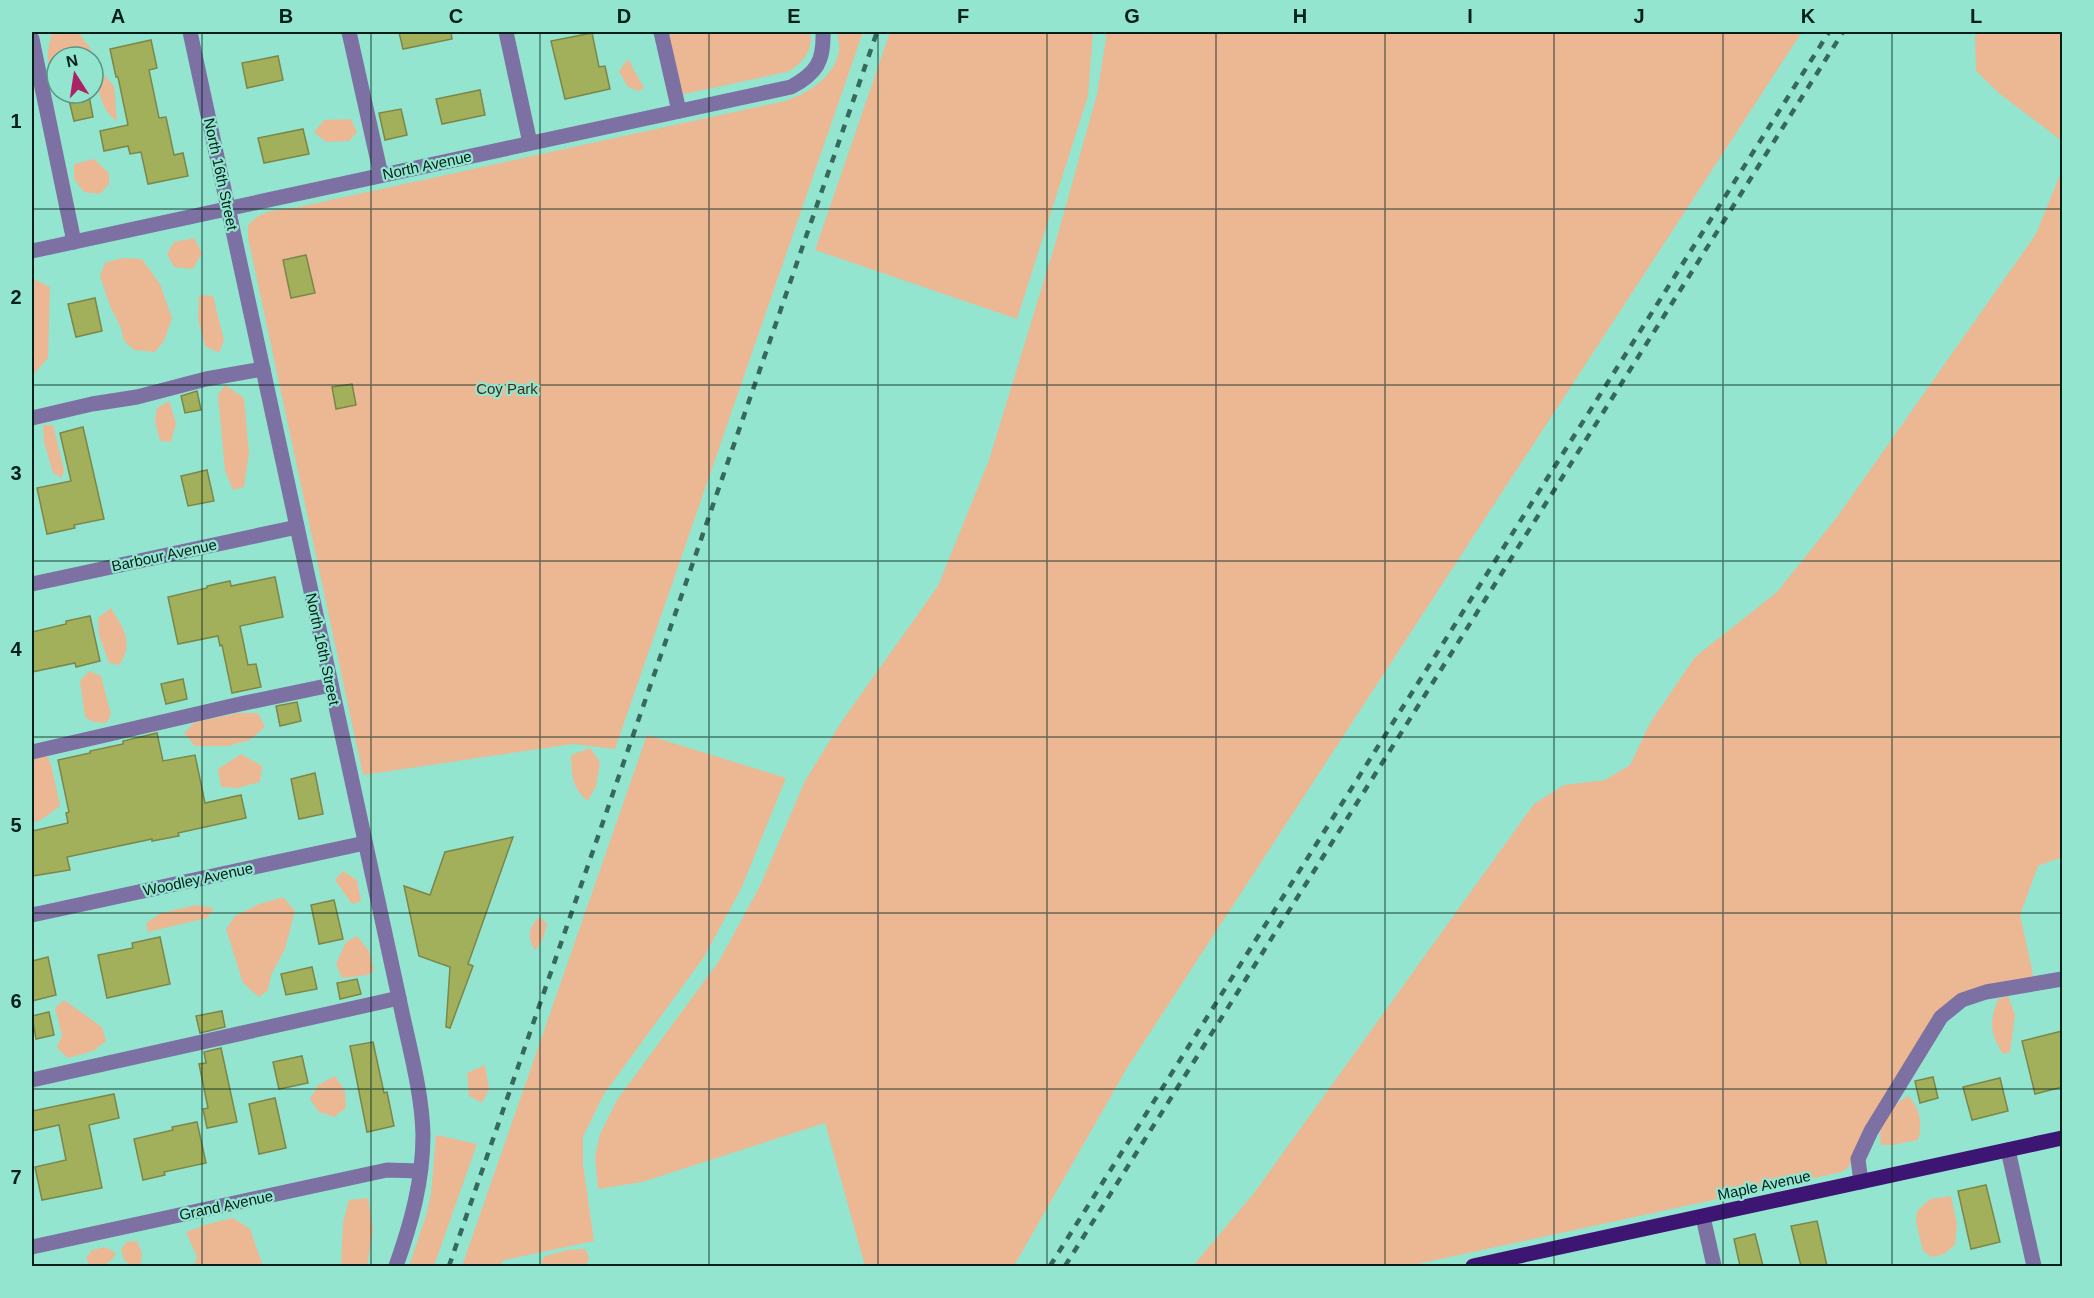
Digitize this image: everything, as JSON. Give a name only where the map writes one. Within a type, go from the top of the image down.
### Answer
[{"type":"main road","name":"Maple Avenue","points":[[1473,1266],[2062,1138]]},
{"type":"street","name":"North 16th Street","points":[[190,32],[399,998],[419,1100],[423,1135],[417,1202],[396,1266]]},
{"type":"street","points":[[349,32],[381,175]]},
{"type":"street","points":[[506,32],[530,143]]},
{"type":"street","points":[[661,32],[679,111]]},
{"type":"street","name":"North Avenue","points":[[32,251],[791,87],[806,80],[817,68],[823,51],[823,32]]},
{"type":"street","points":[[32,39],[74,242]]},
{"type":"street","points":[[32,418],[263,369]]},
{"type":"street","name":"Barbour Avenue","points":[[32,584],[297,527]]},
{"type":"street","points":[[32,752],[331,685]]},
{"type":"street","name":"Woodley Avenue","points":[[32,915],[365,843]]},
{"type":"street","points":[[1861,1182],[1858,1159],[1871,1131],[1941,1017],[1962,999],[1986,992],[2062,979]]},
{"type":"street","points":[[32,1080],[399,998]]},
{"type":"street","points":[[2008,1150],[2034,1266]]},
{"type":"street","name":"Grand Avenue","points":[[32,1247],[387,1170],[420,1171]]},
{"type":"street","points":[[1703,1216],[1714,1266]]},
{"type":"green space","points":[[52,32],[78,32],[88,45],[49,45]]},
{"type":"green space","points":[[663,32],[810,32],[811,39],[806,56],[787,72],[684,94],[679,91]]},
{"type":"green space","name":"Coy Park","points":[[837,32],[863,32],[615,749],[573,744],[363,775],[248,238],[248,226],[257,217],[281,209],[785,101],[811,89],[832,69],[839,51]]},
{"type":"green space","points":[[890,32],[1093,32],[1088,96],[1017,319],[815,250]]},
{"type":"green space","points":[[1107,32],[1802,32],[1127,1068],[1014,1266],[865,1266],[825,1123],[642,1182],[598,1189],[595,1156],[600,1134],[617,1100],[719,961],[760,886],[805,781],[842,721],[938,586],[989,460],[1056,241],[1097,94]]},
{"type":"green space","points":[[1978,32],[2062,32],[2062,141],[2000,94],[1976,71],[1975,36]]},
{"type":"green space","points":[[628,59],[644,88],[639,91],[628,87],[619,71]]},
{"type":"green space","points":[[105,76],[114,86],[117,121],[105,108]]},
{"type":"green space","points":[[351,119],[357,132],[349,141],[326,142],[314,132],[324,120]]},
{"type":"green space","points":[[94,159],[109,173],[109,184],[100,194],[84,192],[74,179],[74,164]]},
{"type":"green space","points":[[2062,170],[2062,857],[2038,866],[2020,915],[2034,979],[1963,996],[1856,1152],[1849,1167],[1842,1172],[1408,1266],[1193,1266],[1254,1193],[1534,804],[1564,785],[1605,780],[1630,765],[1650,723],[1695,657],[1777,592],[1837,517],[2036,234]]},
{"type":"green space","points":[[194,238],[202,253],[193,269],[174,267],[167,254],[174,242]]},
{"type":"green space","points":[[122,258],[142,259],[160,284],[172,318],[164,341],[155,352],[134,350],[124,341],[121,328],[110,306],[100,276],[105,263]]},
{"type":"green space","points":[[32,278],[50,287],[48,358],[32,376]]},
{"type":"green space","points":[[199,295],[213,296],[224,340],[219,353],[205,346],[198,319]]},
{"type":"green space","points":[[225,385],[244,398],[249,453],[244,487],[233,490],[225,471],[218,395]]},
{"type":"green space","points":[[169,401],[176,423],[171,442],[160,441],[155,421],[157,408]]},
{"type":"green space","points":[[43,425],[53,425],[64,470],[62,478],[53,473],[44,442]]},
{"type":"green space","points":[[111,608],[123,629],[127,643],[124,657],[119,665],[109,663],[99,635],[98,618]]},
{"type":"green space","points":[[89,671],[101,676],[111,715],[106,723],[93,722],[85,717],[80,681]]},
{"type":"green space","points":[[239,713],[258,713],[265,727],[250,740],[228,746],[195,746],[184,733],[195,722]]},
{"type":"green space","points":[[647,735],[786,778],[741,889],[704,957],[604,1094],[583,1137],[583,1164],[594,1241],[504,1260],[499,1266],[462,1266]]},
{"type":"green space","points":[[590,748],[600,762],[596,786],[588,801],[574,781],[571,755]]},
{"type":"green space","points":[[241,754],[262,766],[260,782],[237,788],[221,787],[218,769]]},
{"type":"green space","points":[[46,755],[51,764],[60,806],[41,820],[32,823],[32,758]]},
{"type":"green space","points":[[343,871],[357,880],[361,901],[352,904],[335,880]]},
{"type":"green space","points":[[283,897],[295,911],[285,949],[271,975],[268,990],[259,997],[243,983],[226,929],[235,916],[259,904]]},
{"type":"green space","points":[[196,905],[214,908],[207,918],[148,932],[146,923],[161,913]]},
{"type":"green space","points":[[539,917],[547,923],[543,939],[535,951],[530,933]]},
{"type":"green space","points":[[357,936],[369,951],[374,971],[367,975],[342,978],[336,964],[346,942]]},
{"type":"green space","points":[[2008,996],[2015,1015],[2010,1052],[2003,1054],[1993,1034],[1992,1021],[1998,999]]},
{"type":"green space","points":[[64,1000],[102,1027],[106,1041],[93,1051],[68,1058],[57,1048],[62,1035],[55,1008]]},
{"type":"green space","points":[[485,1065],[489,1089],[482,1103],[469,1096],[467,1073]]},
{"type":"green space","points":[[335,1076],[345,1091],[346,1108],[334,1117],[319,1112],[310,1099],[318,1085]]},
{"type":"green space","points":[[1908,1096],[1919,1116],[1918,1140],[1881,1145],[1881,1129],[1886,1116],[1895,1105]]},
{"type":"green space","points":[[436,1135],[477,1144],[434,1266],[409,1266],[431,1194]]},
{"type":"green space","points":[[1951,1196],[1957,1224],[1955,1245],[1944,1254],[1932,1257],[1923,1251],[1916,1222],[1917,1211],[1930,1199]]},
{"type":"green space","points":[[368,1198],[373,1230],[367,1266],[341,1266],[343,1223],[349,1200]]},
{"type":"green space","points":[[233,1218],[250,1229],[263,1266],[194,1266],[197,1257],[186,1232]]},
{"type":"green space","points":[[137,1241],[142,1253],[141,1263],[131,1266],[124,1260],[121,1250],[126,1242]]},
{"type":"green space","points":[[105,1247],[116,1253],[114,1257],[106,1264],[90,1266],[86,1258],[92,1250]]},
{"type":"green space","points":[[585,1249],[589,1257],[587,1264],[583,1266],[540,1265],[545,1256],[568,1250]]},
{"type":"building","points":[[399,32],[451,32],[452,39],[403,49]]},
{"type":"building","points":[[592,33],[599,67],[605,66],[610,89],[565,99],[551,41]]},
{"type":"building","points":[[151,40],[157,68],[149,70],[159,118],[166,117],[174,155],[183,153],[188,176],[148,184],[141,152],[130,154],[128,146],[104,151],[100,131],[128,125],[110,49]]},
{"type":"building","points":[[278,56],[283,80],[247,88],[242,63]]},
{"type":"building","points":[[480,90],[485,115],[442,124],[436,99]]},
{"type":"building","points":[[70,105],[91,105],[93,117],[74,121]]},
{"type":"building","points":[[401,109],[407,135],[385,140],[379,113]]},
{"type":"building","points":[[303,129],[309,154],[264,163],[258,138]]},
{"type":"building","points":[[306,255],[315,293],[291,298],[283,260]]},
{"type":"building","points":[[95,298],[102,331],[76,337],[68,304]]},
{"type":"building","points":[[352,384],[356,405],[336,409],[332,387]]},
{"type":"building","points":[[197,391],[201,410],[185,413],[181,396]]},
{"type":"building","points":[[83,427],[104,519],[74,525],[75,528],[47,534],[37,488],[71,481],[60,433]]},
{"type":"building","points":[[207,470],[214,501],[188,506],[181,476]]},
{"type":"building","points":[[275,577],[283,617],[240,626],[248,665],[256,664],[261,687],[232,693],[218,636],[178,644],[168,597],[230,581],[231,586]]},
{"type":"building","points":[[90,616],[100,661],[76,667],[75,663],[32,672],[32,632]]},
{"type":"building","points":[[183,679],[187,699],[166,704],[161,684]]},
{"type":"building","points":[[297,702],[301,721],[280,726],[276,706]]},
{"type":"building","points":[[157,733],[163,761],[195,755],[205,803],[241,795],[246,818],[178,833],[179,836],[152,841],[152,839],[67,857],[70,870],[32,876],[32,831],[68,823],[66,813],[69,812],[58,760]]},
{"type":"building","points":[[315,773],[323,814],[299,819],[291,779]]},
{"type":"building","points":[[513,837],[468,964],[473,966],[450,1028],[446,1027],[450,967],[419,956],[404,886],[430,895],[445,852]]},
{"type":"building","points":[[334,900],[343,939],[319,944],[311,905]]},
{"type":"building","points":[[160,937],[170,984],[107,998],[98,955],[133,948],[132,943]]},
{"type":"building","points":[[48,957],[56,995],[32,1001],[32,961]]},
{"type":"building","points":[[312,967],[317,989],[286,995],[281,974]]},
{"type":"building","points":[[357,979],[361,994],[340,999],[337,983]]},
{"type":"building","points":[[222,1011],[225,1027],[200,1033],[196,1016]]},
{"type":"building","points":[[49,1012],[54,1035],[36,1039],[32,1016]]},
{"type":"building","points":[[2062,1031],[2062,1087],[2035,1094],[2022,1041]]},
{"type":"building","points":[[373,1042],[394,1126],[367,1132],[350,1046]]},
{"type":"building","points":[[221,1048],[237,1122],[207,1128],[203,1109],[208,1108],[199,1064],[206,1063],[204,1052]]},
{"type":"building","points":[[302,1056],[308,1083],[279,1089],[273,1062]]},
{"type":"building","points":[[1933,1077],[1938,1098],[1920,1103],[1915,1081]]},
{"type":"building","points":[[2000,1078],[2008,1111],[1972,1120],[1963,1087]]},
{"type":"building","points":[[114,1094],[119,1118],[89,1125],[102,1188],[42,1200],[35,1167],[66,1160],[59,1125],[32,1131],[32,1111]]},
{"type":"building","points":[[275,1098],[286,1148],[259,1154],[249,1104]]},
{"type":"building","points":[[197,1122],[206,1163],[164,1172],[165,1175],[143,1180],[134,1139]]},
{"type":"building","points":[[1986,1185],[2000,1242],[1971,1249],[1958,1191]]},
{"type":"building","points":[[1817,1221],[1827,1266],[1801,1266],[1791,1226]]},
{"type":"building","points":[[1755,1234],[1763,1266],[1740,1266],[1734,1239]]},
{"type":"railway","points":[[449,1266],[877,32]]},
{"type":"railway","points":[[1050,1266],[1829,32]]},
{"type":"railway","points":[[1065,1266],[1843,32]]}]
